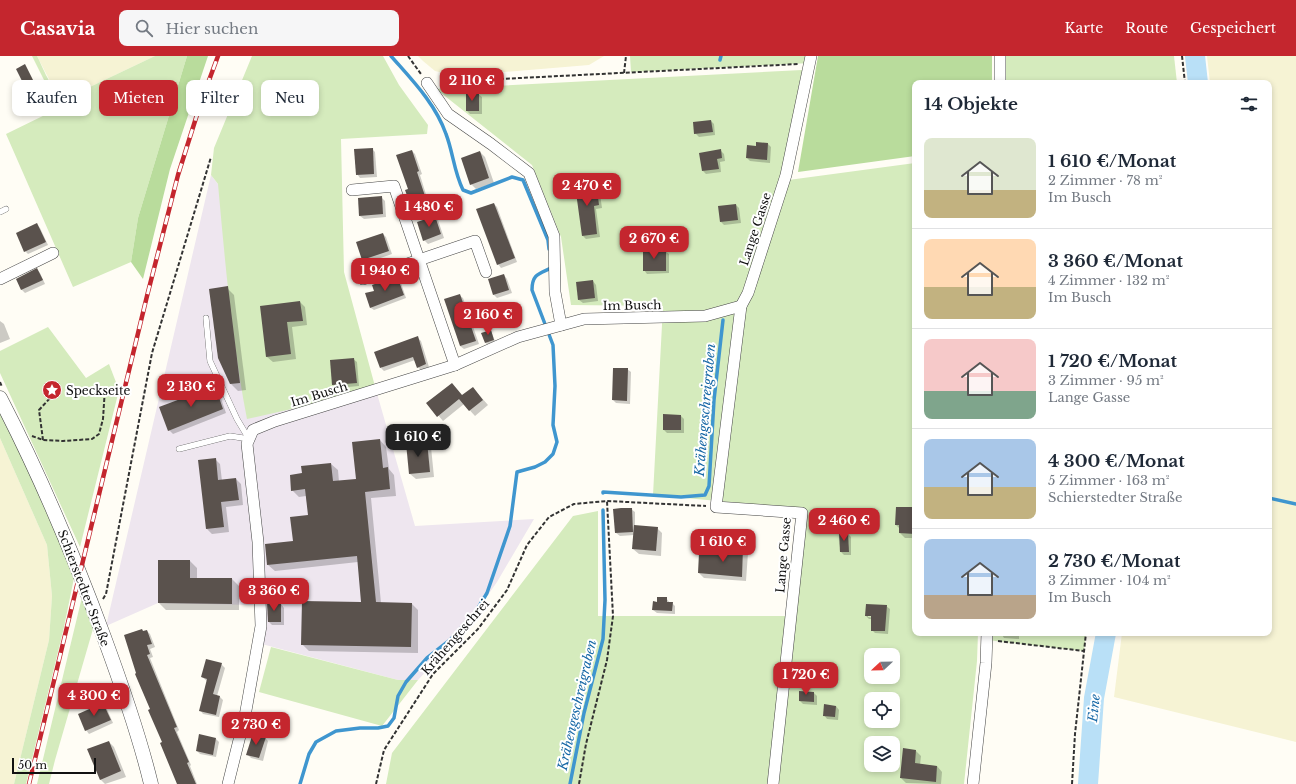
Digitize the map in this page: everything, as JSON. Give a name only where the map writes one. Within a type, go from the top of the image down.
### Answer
[{"type":"street","points":[[1000,56],[1000,80]]},
{"type":"street","name":"Lange Gasse","points":[[773,784],[802,513],[716,507],[741,306],[748,293],[786,175],[810,60]]},
{"type":"street","points":[[427,83],[448,114],[529,173],[554,236],[555,292],[553,327]]},
{"type":"street","points":[[352,190],[394,186],[455,365]]},
{"type":"street","points":[[363,279],[475,241],[486,272]]},
{"type":"street","points":[[0,280],[53,253]]},
{"type":"street","name":"Im Busch","points":[[249,439],[254,430],[275,421],[455,365],[518,337],[553,327],[584,319],[705,316],[741,306]]},
{"type":"street","name":"Schierstedter Straße","points":[[0,398],[61,528],[94,611],[144,751],[151,784]]},
{"type":"street","points":[[228,784],[245,716],[261,626],[258,542],[246,444],[249,439]]},
{"type":"street","points":[[973,784],[986,663],[987,636]]},
{"type":"lane","points":[[0,212],[6,209]]},
{"type":"lane","points":[[206,318],[210,361],[237,419],[249,439]]},
{"type":"lane","points":[[179,449],[230,436],[249,439]]},
{"type":"path","points":[[408,56],[427,83],[624,73],[810,60]]},
{"type":"path","points":[[624,73],[626,56]]},
{"type":"path","points":[[1182,56],[1185,80]]},
{"type":"path","points":[[94,611],[106,594],[152,353],[211,157]]},
{"type":"path","points":[[16,430],[42,440],[63,442],[92,439],[99,434],[103,419],[105,388]]},
{"type":"path","points":[[42,440],[40,410],[52,396],[52,392]]},
{"type":"path","points":[[579,784],[586,744],[607,660],[613,616],[607,501]]},
{"type":"path","name":"Krähengeschrei","points":[[376,784],[384,750],[433,674],[478,629],[507,590],[527,545],[549,517],[574,504],[607,501],[716,507]]},
{"type":"path","points":[[987,636],[1084,650]]},
{"type":"path","points":[[1072,784],[1075,734],[1086,636]]},
{"type":"shaded area","points":[[37,56],[155,56],[104,80],[99,80],[99,83],[91,86],[91,80],[49,80]]},
{"type":"shaded area","points":[[418,56],[604,56],[589,65],[456,76],[435,71]]},
{"type":"shaded area","points":[[1207,56],[1296,56],[1296,742],[1114,697],[1122,636],[1272,636],[1272,80],[1210,80]]},
{"type":"shaded area","points":[[211,175],[376,390],[415,526],[534,519],[497,582],[460,635],[418,680],[398,680],[258,643],[260,601],[252,605],[158,603],[106,626]]},
{"type":"shaded area","points":[[0,438],[47,545],[52,596],[49,640],[14,784],[0,784]]},
{"type":"green space","points":[[32,56],[37,56],[48,80],[44,80]]},
{"type":"green space","points":[[155,56],[187,56],[178,86],[178,80],[104,80]]},
{"type":"green space","points":[[187,56],[208,56],[200,80],[186,80],[186,116],[188,116],[170,169],[143,279],[131,262],[138,218],[169,116],[178,116],[178,86]]},
{"type":"green space","points":[[252,56],[383,56],[399,85],[428,125],[427,134],[341,139],[344,272],[376,390],[247,419],[233,331],[218,184],[211,175],[214,148],[227,116],[253,116],[253,80],[242,80]]},
{"type":"green space","points":[[630,56],[811,56],[810,63],[631,72]]},
{"type":"green space","points":[[818,56],[992,56],[992,80],[912,80],[912,156],[798,172]]},
{"type":"green space","points":[[1000,56],[1174,56],[1177,80],[1000,80]]},
{"type":"green space","points":[[802,70],[781,181],[912,163],[912,636],[978,636],[977,661],[964,784],[386,784],[392,753],[573,516],[598,511],[598,616],[794,616],[805,509],[653,495],[663,306],[571,305],[561,237],[532,165],[436,89]]},
{"type":"green space","points":[[99,83],[99,116],[169,116],[138,218],[131,262],[73,287],[6,134],[43,116],[91,116],[91,86]]},
{"type":"green space","points":[[48,327],[86,378],[109,364],[119,390],[80,547],[0,373],[0,351]]},
{"type":"green space","points":[[0,408],[61,543],[74,578],[64,627],[26,784],[14,784],[49,640],[52,596],[47,545],[0,438]]},
{"type":"green space","points":[[82,597],[93,629],[49,784],[37,784]]},
{"type":"green space","points":[[987,636],[1086,636],[1084,651],[987,640]]},
{"type":"green space","points":[[271,647],[398,680],[418,680],[382,726],[259,692]]},
{"type":"building","points":[[25,64],[33,80],[22,80],[16,69]]},
{"type":"building","points":[[466,93],[479,93],[479,111],[466,111]]},
{"type":"building","points":[[711,120],[713,132],[694,134],[693,122]]},
{"type":"building","points":[[756,142],[768,143],[767,160],[746,158],[747,145],[756,146]]},
{"type":"building","points":[[373,148],[374,174],[356,175],[354,149]]},
{"type":"building","points":[[721,149],[722,158],[717,159],[719,169],[702,171],[699,153]]},
{"type":"building","points":[[412,150],[419,171],[417,172],[430,211],[413,212],[405,190],[408,189],[396,155]]},
{"type":"building","points":[[480,151],[489,178],[470,185],[461,158]]},
{"type":"building","points":[[596,182],[599,205],[594,206],[597,234],[582,236],[575,185]]},
{"type":"building","points":[[382,196],[383,214],[359,216],[358,198]]},
{"type":"building","points":[[494,203],[515,258],[497,265],[476,209]]},
{"type":"building","points":[[736,204],[738,220],[720,222],[718,206]]},
{"type":"building","points":[[435,216],[441,234],[423,241],[417,222]]},
{"type":"building","points":[[37,223],[46,242],[24,252],[16,233]]},
{"type":"building","points":[[383,233],[389,251],[362,260],[356,242]]},
{"type":"building","points":[[643,250],[666,250],[666,271],[643,271]]},
{"type":"building","points":[[37,268],[43,280],[21,290],[16,279]]},
{"type":"building","points":[[504,274],[509,290],[493,295],[488,279]]},
{"type":"building","points":[[397,276],[404,295],[370,308],[365,293],[374,291],[372,285]]},
{"type":"building","points":[[593,280],[595,298],[578,300],[576,282]]},
{"type":"building","points":[[228,286],[240,383],[230,384],[218,358],[209,289]]},
{"type":"building","points":[[460,294],[476,341],[460,346],[444,299]]},
{"type":"building","points":[[300,301],[303,321],[287,322],[291,354],[266,357],[260,306]]},
{"type":"building","points":[[491,330],[494,340],[485,343],[481,333]]},
{"type":"building","points":[[418,336],[426,364],[417,368],[413,357],[380,368],[374,352]]},
{"type":"building","points":[[354,358],[357,383],[332,385],[330,360]]},
{"type":"building","points":[[613,368],[628,368],[627,401],[612,400]]},
{"type":"building","points":[[452,383],[462,395],[473,387],[483,400],[469,411],[459,399],[437,417],[426,403]]},
{"type":"building","points":[[215,386],[223,409],[168,431],[159,407]]},
{"type":"building","points":[[663,414],[681,415],[681,430],[663,430]]},
{"type":"building","points":[[380,439],[383,468],[388,467],[390,489],[365,492],[376,602],[412,603],[411,647],[301,645],[302,601],[361,602],[357,556],[267,565],[265,544],[293,541],[290,517],[308,515],[305,489],[291,491],[290,475],[302,473],[301,466],[331,463],[333,481],[356,479],[352,442]]},
{"type":"building","points":[[427,441],[430,472],[409,474],[406,443]]},
{"type":"building","points":[[216,458],[218,480],[236,478],[239,500],[221,502],[224,527],[206,529],[198,460]]},
{"type":"building","points":[[896,507],[912,507],[912,534],[899,533],[899,525],[895,525]]},
{"type":"building","points":[[632,508],[633,532],[615,533],[613,509]]},
{"type":"building","points":[[634,525],[658,527],[656,551],[632,549]]},
{"type":"building","points":[[839,533],[848,533],[849,552],[840,552]]},
{"type":"building","points":[[725,546],[743,547],[742,577],[698,573],[699,553],[724,554]]},
{"type":"building","points":[[158,560],[190,560],[190,578],[232,578],[232,604],[158,603]]},
{"type":"building","points":[[657,597],[667,597],[667,602],[673,602],[672,611],[652,610],[653,601],[657,602]]},
{"type":"building","points":[[267,603],[281,603],[281,622],[268,622]]},
{"type":"building","points":[[866,604],[887,605],[885,631],[871,631],[871,616],[865,616]]},
{"type":"building","points":[[142,629],[143,631],[147,630],[152,644],[147,645],[150,654],[147,655],[177,727],[174,728],[189,762],[187,763],[196,784],[177,784],[160,743],[162,742],[148,710],[150,709],[135,674],[136,673],[124,635]]},
{"type":"building","points":[[206,659],[222,663],[213,694],[220,696],[216,715],[199,711],[207,679],[201,677]]},
{"type":"building","points":[[807,671],[822,672],[822,683],[807,682]]},
{"type":"building","points":[[799,691],[814,692],[814,702],[799,701]]},
{"type":"building","points":[[103,703],[111,720],[85,731],[78,714]]},
{"type":"building","points":[[824,704],[836,706],[835,717],[823,716]]},
{"type":"building","points":[[253,733],[266,737],[259,758],[246,755]]},
{"type":"building","points":[[199,734],[216,738],[213,755],[196,751]]},
{"type":"building","points":[[109,741],[121,771],[100,780],[87,749]]},
{"type":"building","points":[[903,748],[916,750],[915,763],[937,766],[936,782],[900,778]]},
{"type":"waterway","points":[[391,56],[415,83],[436,112],[446,134],[463,190],[471,193],[512,177],[523,180],[548,240],[549,249]]},
{"type":"waterway","name":"Krähengeschreigraben","points":[[720,60],[721,56]]},
{"type":"waterway","name":"Eine","points":[[1195,56],[1198,80]]},
{"type":"waterway","points":[[300,784],[309,754],[316,742],[336,731],[388,726],[394,718],[398,696],[406,682],[427,658],[450,640],[475,613],[487,593],[510,526],[517,472],[535,467],[545,462],[553,454],[557,442],[553,425],[555,386],[553,345],[532,290],[532,284],[535,277],[553,267]]},
{"type":"waterway","name":"Krähengeschreigraben","points":[[603,493],[681,497],[705,495],[709,486],[714,400],[723,320]]},
{"type":"waterway","points":[[1272,499],[1296,504]]},
{"type":"waterway","name":"Krähengeschreigraben","points":[[570,784],[584,713],[603,639],[605,600],[603,510]]},
{"type":"waterway","name":"Eine","points":[[1088,784],[1094,698],[1105,636]]},
{"type":"railway","points":[[29,784],[147,296],[178,175],[201,102],[218,56]]},
{"type":"place","name":"Speckseite","points":[[52,390]]}]
